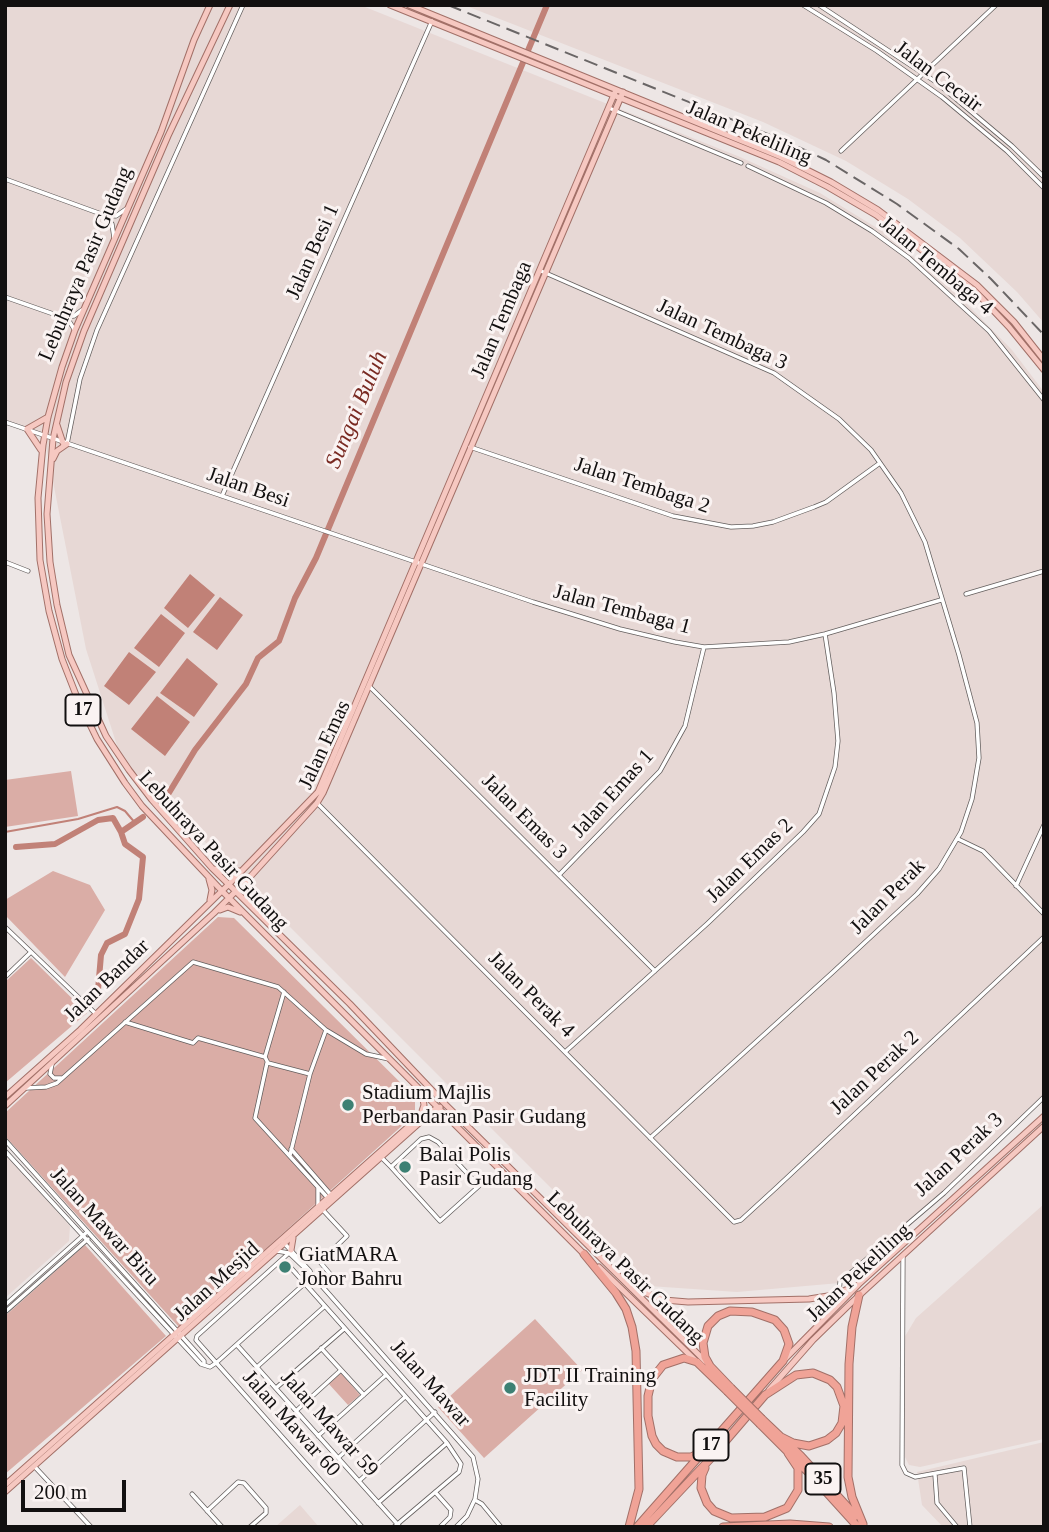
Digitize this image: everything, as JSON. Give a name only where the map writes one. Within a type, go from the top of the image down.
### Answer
[{"type":"highway","points":[[584,1254],[626,1309],[636,1351],[639,1489],[629,1527]]},
{"type":"highway","points":[[859,1295],[850,1352],[848,1477],[862,1526]]},
{"type":"highway","points":[[710,1366],[703,1343],[708,1326],[724,1313],[738,1311],[760,1314],[780,1324],[789,1344],[783,1361]]},
{"type":"highway","points":[[697,1362],[678,1358],[663,1365],[655,1374],[648,1396],[649,1425],[656,1444],[671,1455],[691,1457],[706,1450]]},
{"type":"highway","name":"17","points":[[637,1527],[783,1361]]},
{"type":"highway","name":"Lebuhraya Pasir Gudang","points":[[697,1362],[761,1421]]},
{"type":"highway","name":"Lebuhraya Pasir Gudang","points":[[710,1366],[729,1389]]},
{"type":"highway","points":[[765,1395],[790,1378],[813,1373],[830,1380],[843,1398],[842,1423],[827,1440],[809,1446],[781,1437]]},
{"type":"highway","name":"Jalan Pekeliling","points":[[711,1458],[765,1395]]},
{"type":"highway","name":"17","points":[[761,1421],[781,1437]]},
{"type":"highway","name":"17","points":[[761,1421],[788,1453]]},
{"type":"highway","name":"35","points":[[781,1437],[862,1526]]},
{"type":"highway","points":[[711,1458],[701,1479],[701,1488],[707,1503],[722,1515],[754,1519],[780,1512],[795,1498],[799,1475],[788,1453]]},
{"type":"highway","name":"35","points":[[788,1453],[862,1526]]},
{"type":"highway","name":"17","points":[[646,1527],[711,1458]]},
{"type":"highway","points":[[723,1527],[790,1524],[829,1527]]},
{"type":"main road","name":"Lebuhraya Pasir Gudang","points":[[210,5],[130,205],[75,330],[48,417],[38,498],[40,560],[49,611],[66,669],[97,739],[142,806],[222,891],[455,1126],[697,1362]]},
{"type":"main road","name":"Lebuhraya Pasir Gudang","points":[[230,5],[168,136],[84,331],[71,365],[56,422],[48,499],[50,562],[69,655],[106,736],[152,800],[212,868],[350,1004],[446,1105],[710,1366]]},
{"type":"main road","name":"Jalan Pekeliling","points":[[390,5],[512,50]]},
{"type":"main road","name":"Jalan Pekeliling","points":[[408,5],[779,162],[876,215],[974,290],[1044,370]]},
{"type":"main road","name":"Jalan Tembaga","points":[[543,273],[615,92]]},
{"type":"main road","name":"Jalan Pekeliling","points":[[622,95],[782,157],[878,210],[977,285],[1014,322],[1044,360]]},
{"type":"main road","name":"Jalan Tembaga","points":[[419,562],[622,95]]},
{"type":"main road","points":[[42,453],[27,429],[48,417]]},
{"type":"main road","points":[[51,461],[65,443],[56,422]]},
{"type":"main road","name":"Jalan Emas","points":[[215,913],[250,877],[315,801],[332,774],[370,687],[419,562]]},
{"type":"main road","name":"Jalan Emas","points":[[229,884],[315,801],[419,562]]},
{"type":"main road","points":[[212,868],[228,873],[242,870]]},
{"type":"main road","points":[[206,905],[212,890],[207,874]]},
{"type":"main road","points":[[250,877],[247,893],[254,909]]},
{"type":"main road","name":"Jalan Bandar","points":[[5,1106],[91,1028],[229,884]]},
{"type":"main road","points":[[215,913],[228,907],[249,917]]},
{"type":"main road","name":"Jalan Bandar","points":[[108,1008],[215,913]]},
{"type":"main road","points":[[90,1008],[108,1008]]},
{"type":"main road","points":[[91,1028],[97,1019],[96,1014],[100,1015],[108,1008]]},
{"type":"main road","name":"Jalan Bandar","points":[[5,1097],[96,1014]]},
{"type":"main road","points":[[419,1117],[424,1105],[421,1091]]},
{"type":"main road","name":"Jalan Mesjid","points":[[5,1485],[380,1155],[419,1117],[446,1105]]},
{"type":"main road","name":"Jalan Mesjid","points":[[331,1198],[338,1189],[429,1116],[441,1117],[455,1126]]},
{"type":"main road","name":"Jalan Pekeliling","points":[[783,1361],[859,1284],[1044,1116]]},
{"type":"main road","name":"Jalan Pekeliling","points":[[765,1395],[813,1340],[859,1295],[1044,1126]]},
{"type":"main road","points":[[488,1158],[494,1153]]},
{"type":"main road","name":"Jalan Mesjid","points":[[5,1492],[177,1335],[275,1251],[283,1241],[294,1235],[320,1207]]},
{"type":"main road","points":[[290,1251],[294,1235]]},
{"type":"main road","points":[[625,1284],[655,1297],[688,1302],[809,1299],[839,1293],[859,1284]]},
{"type":"street","points":[[65,443],[80,379],[97,330],[243,5]]},
{"type":"street","name":"Jalan Cecair","points":[[803,5],[918,79],[992,138],[1044,188]]},
{"type":"street","name":"Jalan Cecair","points":[[819,5],[924,74],[989,126],[1044,177]]},
{"type":"street","points":[[841,151],[996,5]]},
{"type":"street","name":"Jalan Besi 1","points":[[222,496],[432,22]]},
{"type":"street","points":[[608,108],[741,163]]},
{"type":"street","name":"Jalan Tembaga 4","points":[[748,166],[826,203],[872,230],[909,258],[989,331],[1044,400]]},
{"type":"street","points":[[5,179],[104,215],[116,216],[130,205]]},
{"type":"street","points":[[104,215],[112,224],[114,239]]},
{"type":"street","name":"Jalan Tembaga 3","points":[[543,273],[774,373],[839,419],[871,450],[901,493],[925,542],[941,600]]},
{"type":"street","points":[[5,297],[62,317],[69,321],[75,330]]},
{"type":"street","points":[[62,317],[74,316],[83,310]]},
{"type":"street","name":"Jalan Besi","points":[[5,422],[419,562]]},
{"type":"street","name":"Jalan Tembaga 2","points":[[468,447],[673,516],[730,527],[773,523],[814,507],[842,491],[880,463]]},
{"type":"street","points":[[5,562],[27,571]]},
{"type":"street","name":"Jalan Tembaga 1","points":[[419,562],[591,621],[704,647],[789,642],[941,600]]},
{"type":"street","points":[[966,594],[1044,571]]},
{"type":"street","name":"Jalan Perak","points":[[650,1138],[917,894],[939,869],[958,839],[974,791],[979,758],[977,723],[941,600]]},
{"type":"street","name":"Jalan Emas 2","points":[[565,1052],[655,971],[819,814],[835,767],[838,741],[825,634]]},
{"type":"street","name":"Jalan Emas 1","points":[[559,875],[660,771],[685,726],[704,647]]},
{"type":"street","name":"Jalan Emas 3","points":[[370,687],[655,971]]},
{"type":"street","name":"Jalan Perak 4","points":[[315,801],[725,1215]]},
{"type":"street","points":[[1016,886],[1044,825]]},
{"type":"street","points":[[958,839],[983,851],[1044,914]]},
{"type":"street","points":[[5,927],[96,1014]]},
{"type":"street","name":"Jalan Perak 2","points":[[725,1215],[734,1222],[741,1220],[1044,937]]},
{"type":"street","points":[[5,977],[31,952]]},
{"type":"street","points":[[26,1088],[52,1086],[63,1078],[193,962],[276,986],[326,1030],[366,1054],[391,1060]]},
{"type":"street","points":[[284,992],[255,1118],[331,1198]]},
{"type":"street","points":[[125,1022],[193,1043],[198,1038],[310,1074]]},
{"type":"street","points":[[290,1155],[310,1074],[326,1030]]},
{"type":"street","points":[[52,1063],[49,1070],[51,1076],[63,1078]]},
{"type":"street","name":"Jalan Perak 3","points":[[839,1293],[840,1282],[944,1192],[1044,1097]]},
{"type":"street","points":[[380,1155],[440,1221],[480,1186],[432,1137],[421,1139],[391,1167]]},
{"type":"street","name":"Jalan Mawar Biru","points":[[5,1140],[177,1335]]},
{"type":"street","points":[[291,1149],[331,1198]]},
{"type":"street","name":"Jalan Mawar Biru","points":[[5,1151],[86,1241],[177,1335]]},
{"type":"street","points":[[317,1185],[320,1207],[347,1236],[320,1262],[331,1275]]},
{"type":"street","points":[[324,1187],[338,1189]]},
{"type":"street","points":[[5,1305],[86,1232]]},
{"type":"street","points":[[5,1312],[91,1237]]},
{"type":"street","name":"Jalan Mawar","points":[[283,1241],[473,1457],[478,1479],[475,1500]]},
{"type":"street","points":[[275,1251],[290,1251]]},
{"type":"street","points":[[290,1251],[283,1258],[447,1443],[461,1464],[459,1472],[397,1526]]},
{"type":"street","points":[[903,1254],[902,1465],[906,1473],[915,1477],[964,1468],[970,1527]]},
{"type":"street","name":"Jalan Mawar 60","points":[[283,1258],[197,1336],[197,1342],[362,1527]]},
{"type":"street","points":[[177,1335],[204,1361],[204,1365],[210,1367],[312,1275]]},
{"type":"street","points":[[257,1367],[325,1306]]},
{"type":"street","points":[[276,1388],[344,1329]]},
{"type":"street","name":"Jalan Mawar 59","points":[[237,1345],[397,1526]]},
{"type":"street","points":[[321,1348],[364,1395]]},
{"type":"street","points":[[296,1411],[341,1370]]},
{"type":"street","points":[[318,1436],[386,1376]]},
{"type":"street","points":[[338,1458],[405,1397]]},
{"type":"street","points":[[359,1481],[435,1412]]},
{"type":"street","points":[[378,1503],[447,1443]]},
{"type":"street","points":[[34,1466],[91,1527]]},
{"type":"street","points":[[935,1475],[937,1503],[957,1527]]},
{"type":"street","points":[[207,1511],[238,1482],[244,1483],[266,1508],[266,1513],[250,1527]]},
{"type":"street","points":[[435,1492],[451,1510],[450,1517],[439,1527]]},
{"type":"street","points":[[192,1494],[222,1527]]},
{"type":"street","points":[[456,1527],[467,1516],[475,1500],[482,1504],[501,1527]]},
{"type":"shaded area","points":[[5,5],[360,5],[740,157],[820,193],[885,233],[955,292],[1012,350],[1044,392],[1044,1098],[851,1282],[737,1292],[649,1286],[121,758],[86,649],[44,436],[5,420]]},
{"type":"shaded area","points":[[464,5],[1044,5],[1044,323],[1017,292],[960,238],[908,199],[846,161],[763,122]]},
{"type":"shaded area","points":[[190,574],[215,595],[188,628],[164,608]]},
{"type":"shaded area","points":[[220,597],[243,615],[217,650],[193,632]]},
{"type":"shaded area","points":[[161,614],[185,633],[159,667],[134,648]]},
{"type":"shaded area","points":[[129,652],[156,672],[129,705],[104,686]]},
{"type":"shaded area","points":[[187,658],[218,684],[194,717],[160,693]]},
{"type":"shaded area","points":[[157,696],[190,722],[165,756],[131,729]]},
{"type":"shaded area","points":[[71,771],[78,816],[5,827],[5,780]]},
{"type":"shaded area","points":[[53,871],[90,885],[105,910],[65,977],[5,915],[5,900]]},
{"type":"shaded area","points":[[218,917],[234,918],[415,1097],[415,1114],[179,1327],[5,1136],[5,1113]]},
{"type":"shaded area","points":[[31,958],[87,1013],[5,1083],[5,982]]},
{"type":"shaded area","points":[[5,1152],[70,1226],[69,1241],[5,1298]]},
{"type":"shaded area","points":[[1044,1204],[1044,1439],[920,1467],[909,1465],[905,1457],[904,1338],[916,1318]]},
{"type":"shaded area","points":[[85,1245],[166,1336],[5,1474],[5,1316]]},
{"type":"shaded area","name":"JDT II Training Facility","points":[[535,1319],[582,1370],[484,1458],[438,1407]]},
{"type":"shaded area","points":[[341,1373],[360,1395],[348,1405],[328,1383]]},
{"type":"shaded area","points":[[1044,1442],[1044,1527],[943,1527],[922,1505],[917,1472]]},
{"type":"shaded area","points":[[300,1505],[319,1527],[275,1527]]},
{"type":"waterway","name":"Sungai Buluh","points":[[159,803],[167,796],[195,750],[246,684],[258,658],[279,641],[547,5]]},
{"type":"waterway","points":[[5,832],[78,819],[117,807],[125,811],[136,824]]},
{"type":"waterway","name":"Sungai Buluh","points":[[98,990],[101,955],[107,943],[125,934],[139,899],[143,857],[125,844],[121,832],[143,817]]},
{"type":"waterway","points":[[16,847],[55,844],[98,820],[113,818],[121,832]]},
{"type":"railway","points":[[448,5],[788,142],[826,160],[897,204],[959,249],[1044,335]]},
{"type":"place","name":"Stadium Majlis Perbandaran Pasir Gudang","points":[[348,1105]]},
{"type":"place","name":"Balai Polis Pasir Gudang","points":[[405,1167]]},
{"type":"place","name":"GiatMARA Johor Bahru","points":[[285,1267]]},
{"type":"place","name":"JDT II Training Facility","points":[[510,1388]]}]
